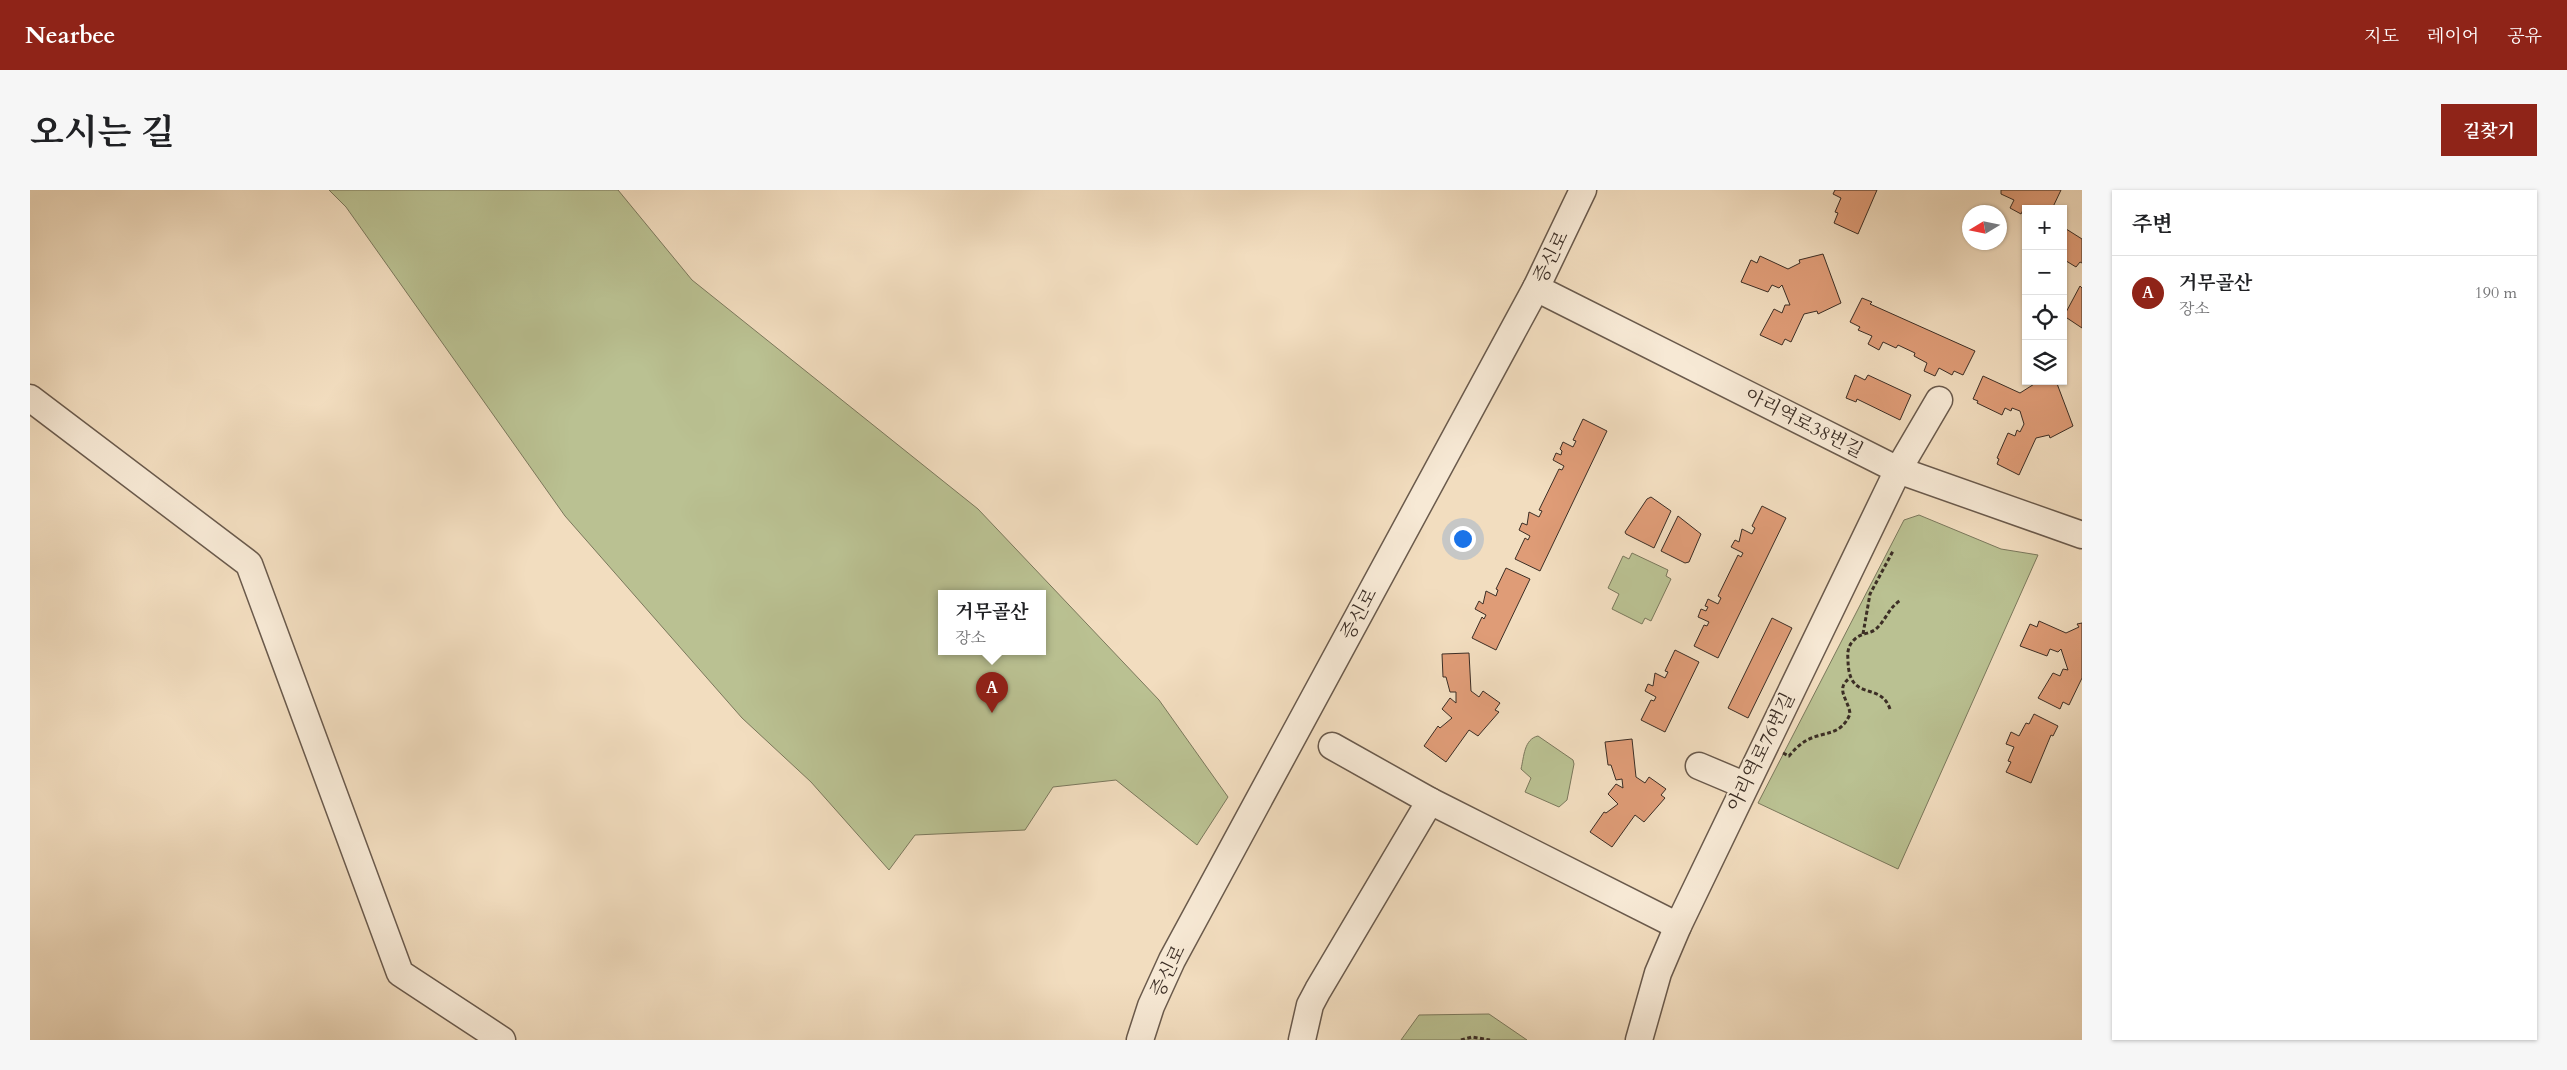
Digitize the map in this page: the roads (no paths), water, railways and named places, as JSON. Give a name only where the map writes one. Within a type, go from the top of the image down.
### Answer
[{"type":"street","name":"증신로","points":[[1140,1040],[1150,1006],[1177,952],[1536,288],[1583,190]]},
{"type":"street","name":"아리역로38번길","points":[[1536,288],[1898,470],[2082,535]]},
{"type":"street","points":[[30,398],[249,564],[400,974],[502,1040]]},
{"type":"street","name":"아리역로76번길","points":[[1639,1040],[1658,973],[1678,926],[1898,470],[1939,400]]},
{"type":"street","points":[[1332,746],[1430,801],[1678,926]]},
{"type":"street","points":[[1699,766],[1744,786]]},
{"type":"street","points":[[1302,1040],[1310,1006],[1318,990],[1430,801]]},
{"type":"place","name":"거무골산","points":[[992,713]]}]
